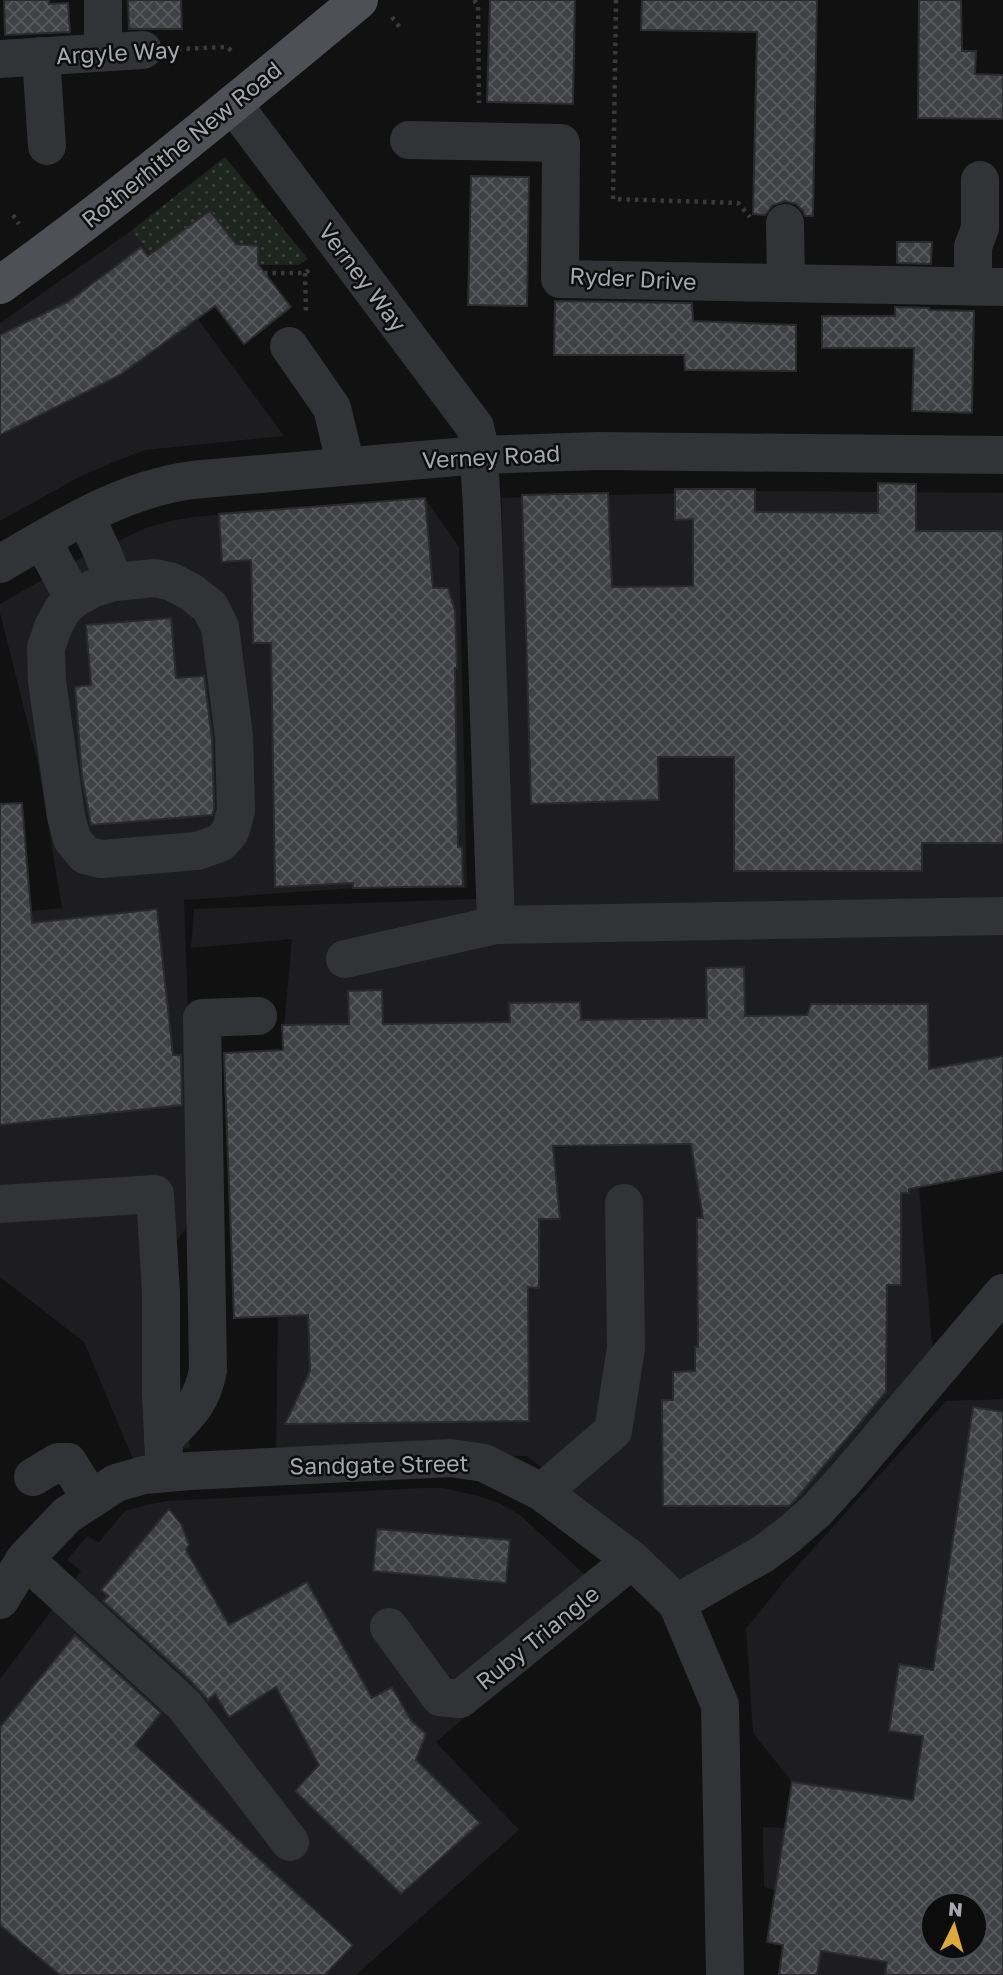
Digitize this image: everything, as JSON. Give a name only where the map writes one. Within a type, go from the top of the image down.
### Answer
[{"type":"main road","name":"Rotherhithe New Road","points":[[0,285],[233,104],[359,0]]},
{"type":"street","points":[[103,0],[103,51]]},
{"type":"street","name":"Argyle Way","points":[[0,59],[143,50]]},
{"type":"street","points":[[41,56],[47,146]]},
{"type":"street","name":"Verney Way","points":[[233,104],[475,427],[479,455],[496,925]]},
{"type":"street","points":[[409,140],[480,142]]},
{"type":"street","name":"Ryder Drive","points":[[480,142],[561,143],[560,279],[988,286]]},
{"type":"street","points":[[980,180],[980,228],[973,247],[988,286]]},
{"type":"street","points":[[770,223],[786,283]]},
{"type":"street","points":[[289,346],[332,408],[346,466]]},
{"type":"street","name":"Verney Road","points":[[0,564],[108,503],[167,483],[479,455],[598,451],[1003,455]]},
{"type":"street","points":[[85,516],[114,582]]},
{"type":"street","points":[[42,540],[74,599]]},
{"type":"street","points":[[155,578],[172,582],[210,607],[220,627],[234,736],[236,811],[230,832],[220,844],[197,851],[101,859],[85,855],[72,839],[66,816],[47,681],[47,648],[53,627],[74,599],[92,589],[114,582],[155,578]]},
{"type":"street","points":[[345,959],[496,925],[1003,916]]},
{"type":"street","points":[[164,1457],[205,1389],[208,1370],[202,1018],[258,1016]]},
{"type":"street","points":[[0,1203],[155,1194],[161,1293],[164,1457]]},
{"type":"street","points":[[542,1492],[613,1431],[626,1348],[624,1203]]},
{"type":"street","points":[[677,1603],[763,1554],[816,1511],[1003,1293]]},
{"type":"street","name":"Sandgate Street","points":[[0,1600],[25,1559],[67,1515],[116,1483],[144,1475],[164,1457],[451,1458],[484,1463],[542,1492],[632,1560],[677,1603],[720,1705],[725,1975]]},
{"type":"street","points":[[33,1477],[58,1462],[68,1462],[91,1499]]},
{"type":"street","points":[[25,1559],[184,1705],[290,1842]]},
{"type":"street","name":"Ruby Triangle","points":[[389,1627],[440,1697],[460,1699],[632,1560]]},
{"type":"path","points":[[474,0],[478,5],[480,142]]},
{"type":"path","points":[[617,0],[613,199],[738,203],[770,223]]},
{"type":"path","name":"Argyle Way","points":[[143,50],[227,47],[234,53]]},
{"type":"shaded area","points":[[225,157],[308,259],[298,265],[258,265],[238,247],[210,211],[167,242],[172,285],[132,230]]},
{"type":"shaded area","points":[[132,230],[284,436],[145,450],[81,476],[0,521],[0,323]]},
{"type":"shaded area","points":[[764,491],[1003,493],[1003,1171],[913,1097],[287,1150],[282,1050],[292,939],[191,948],[194,909],[504,898],[502,498]]},
{"type":"shaded area","points":[[425,498],[459,547],[467,888],[353,888],[184,900],[195,1194],[192,1213],[176,1242],[181,1393],[190,1447],[133,1459],[84,1342],[0,1277],[0,914],[62,908],[38,764],[0,604],[77,560],[146,528],[170,521]]},
{"type":"shaded area","points":[[912,1103],[933,1356],[712,1605],[527,1456],[276,1449],[280,1158],[796,1139]]},
{"type":"shaded area","points":[[1003,1399],[1003,1975],[779,1975],[783,1945],[767,1942],[775,1890],[764,1887],[763,1827],[785,1828],[792,1782],[753,1733],[746,1629],[786,1579],[946,1401]]},
{"type":"shaded area","points":[[442,1488],[475,1495],[499,1503],[520,1515],[607,1595],[436,1742],[519,1830],[356,1975],[0,1975],[0,1679],[81,1571],[67,1560],[87,1536],[99,1542],[125,1511],[167,1501]]},
{"type":"building","points":[[4,0],[49,0],[49,4],[68,3],[70,32],[5,35]]},
{"type":"building","points":[[128,0],[181,0],[182,29],[129,29]]},
{"type":"building","points":[[490,0],[575,0],[573,104],[487,102]]},
{"type":"building","points":[[642,0],[817,0],[813,216],[805,216],[796,204],[785,201],[773,205],[765,215],[753,214],[757,32],[641,30]]},
{"type":"building","points":[[919,0],[961,0],[962,51],[976,51],[975,74],[1003,75],[1003,119],[918,118]]},
{"type":"building","points":[[471,176],[529,177],[527,306],[468,305]]},
{"type":"building","points":[[210,211],[236,244],[258,246],[258,264],[291,307],[244,344],[215,306],[120,375],[0,435],[0,335],[68,302],[141,247],[148,256]]},
{"type":"building","points":[[897,242],[932,242],[931,264],[897,263]]},
{"type":"building","points":[[555,301],[692,303],[693,321],[796,325],[796,371],[685,370],[684,355],[554,355]]},
{"type":"building","points":[[895,307],[974,311],[972,413],[912,411],[914,348],[822,348],[822,316],[895,316]]},
{"type":"building","points":[[878,483],[916,484],[916,531],[1003,531],[1003,843],[922,843],[922,871],[734,871],[734,757],[658,757],[659,800],[531,804],[522,495],[608,493],[612,587],[693,586],[693,519],[675,520],[675,489],[755,489],[755,512],[878,513]]},
{"type":"building","points":[[425,498],[433,588],[448,588],[455,611],[458,847],[462,847],[463,886],[353,888],[353,883],[275,887],[271,643],[253,643],[251,560],[222,562],[219,514]]},
{"type":"building","points":[[171,618],[176,678],[204,676],[212,738],[212,815],[91,825],[82,776],[75,687],[91,685],[86,625]]},
{"type":"building","points":[[22,803],[32,923],[157,909],[173,1055],[181,1055],[182,1105],[0,1125],[0,804]]},
{"type":"building","points":[[744,967],[745,1016],[807,1015],[811,1004],[928,1004],[929,1069],[1003,1056],[1003,1171],[909,1189],[909,1193],[901,1193],[901,1285],[887,1285],[886,1392],[789,1506],[663,1506],[662,1400],[673,1400],[673,1372],[695,1371],[695,1347],[698,1347],[697,1218],[703,1218],[691,1144],[553,1146],[560,1219],[539,1219],[539,1288],[528,1287],[529,1421],[285,1424],[310,1371],[308,1315],[234,1318],[224,1053],[283,1050],[282,1025],[349,1024],[348,991],[382,990],[383,1024],[510,1022],[509,1003],[580,1002],[581,1020],[707,1018],[706,968]]},
{"type":"building","points":[[973,1407],[1003,1412],[1003,1975],[885,1975],[887,1962],[821,1951],[817,1975],[779,1975],[783,1945],[767,1942],[792,1782],[913,1800],[923,1736],[889,1731],[899,1664],[933,1670]]},
{"type":"building","points":[[169,1509],[181,1524],[189,1545],[186,1550],[229,1625],[307,1582],[372,1698],[392,1687],[411,1720],[426,1734],[416,1760],[480,1823],[401,1894],[295,1791],[319,1765],[276,1687],[229,1717],[215,1694],[208,1700],[189,1679],[103,1601],[108,1596],[101,1590]]},
{"type":"building","points":[[377,1529],[510,1540],[506,1583],[373,1571]]},
{"type":"building","points":[[75,1635],[161,1713],[135,1745],[353,1945],[325,1975],[60,1975],[0,1925],[0,1727]]}]
